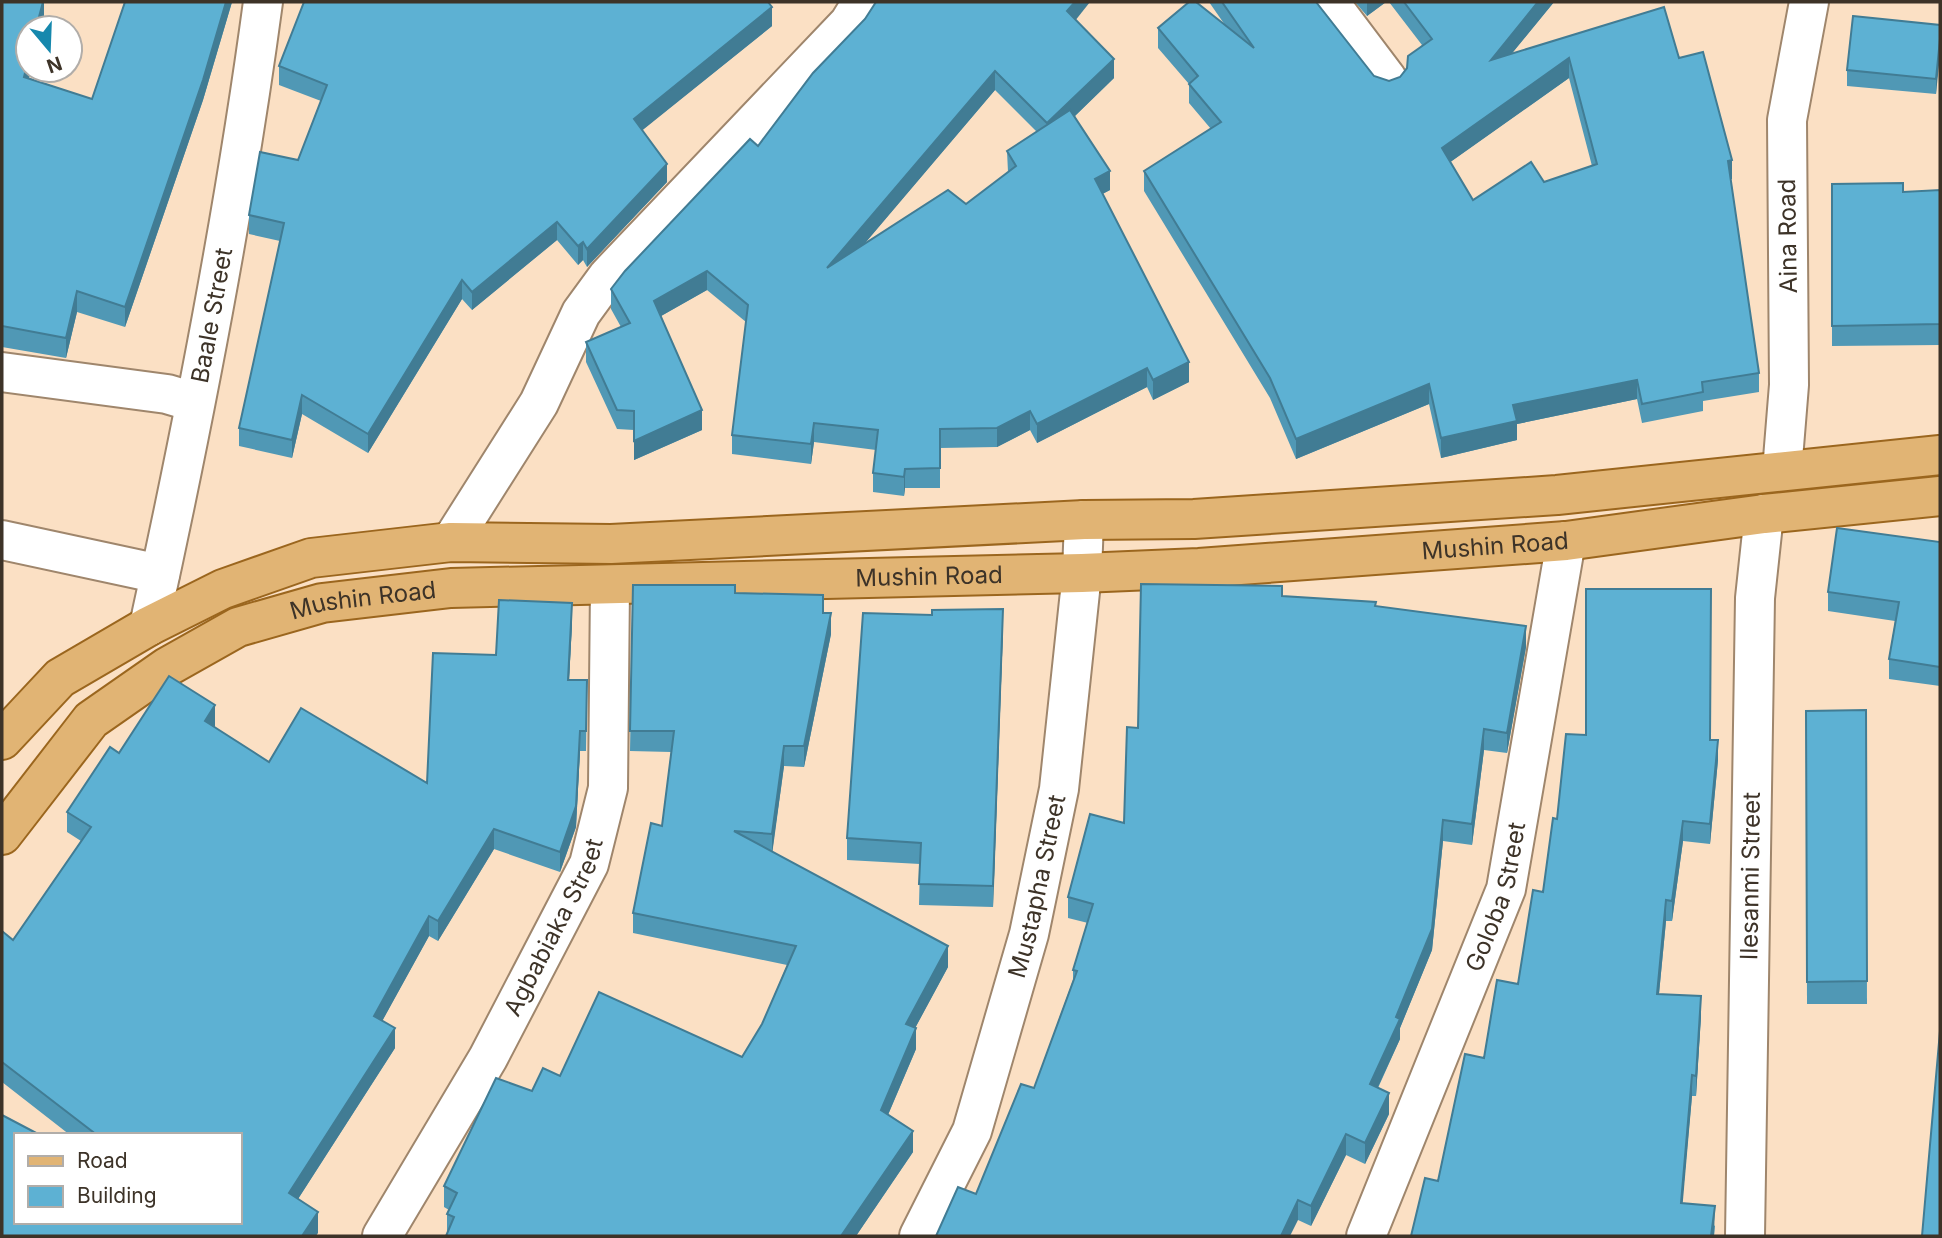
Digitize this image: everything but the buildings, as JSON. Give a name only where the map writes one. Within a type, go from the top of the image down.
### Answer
[{"type":"main road","name":"Mushin Road","points":[[2,740],[60,678],[149,626],[223,589],[311,558],[451,542],[611,544],[1084,520],[1194,519],[1557,495],[1940,455]]},
{"type":"main road","name":"Mushin Road","points":[[2,835],[91,720],[167,667],[238,626],[322,603],[438,589],[610,586],[733,579],[1082,573],[1566,541],[1764,514],[1940,496]]},
{"type":"street","name":"Baale Street","points":[[149,626],[194,402],[251,88],[263,2]]},
{"type":"street","points":[[451,542],[539,403],[581,313],[608,276],[849,23],[862,2]]},
{"type":"street","points":[[1329,2],[1387,79]]},
{"type":"street","name":"Aina Road","points":[[1782,471],[1789,385],[1787,120],[1809,2]]},
{"type":"street","points":[[2,372],[167,394],[194,402]]},
{"type":"street","name":"Ilesanmi Street","points":[[1745,1236],[1755,598],[1764,514]]},
{"type":"street","name":"Mustapha Street","points":[[919,1236],[972,1130],[1029,934],[1059,789],[1082,573],[1084,520]]},
{"type":"street","points":[[2,540],[160,574]]},
{"type":"street","name":"Goloba Street","points":[[1366,1236],[1506,889],[1566,541]]},
{"type":"street","name":"Agbabiaka Street","points":[[382,1236],[488,1058],[589,864],[608,788],[610,586]]}]
